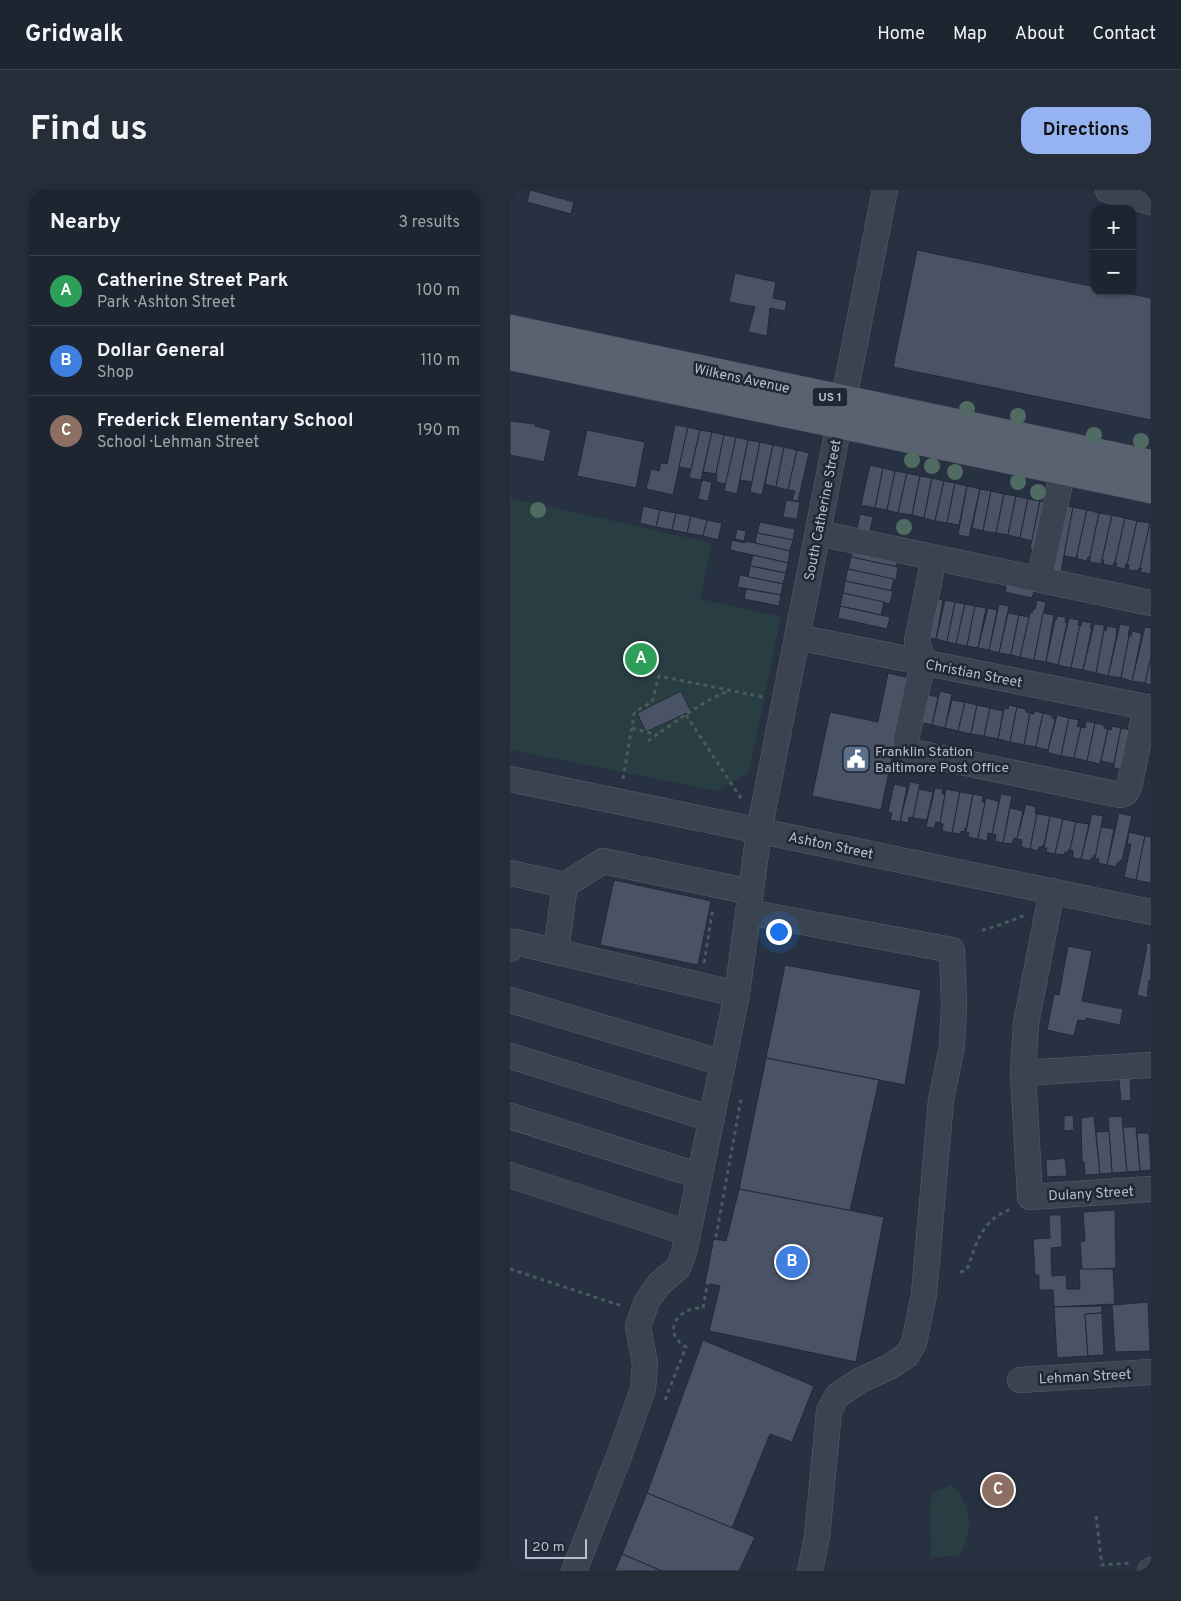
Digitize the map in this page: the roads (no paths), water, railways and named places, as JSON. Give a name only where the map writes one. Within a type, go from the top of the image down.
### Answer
[{"type":"main road","name":"Wilkens Avenue","points":[[510,329],[841,412],[1062,470],[1151,489]]},
{"type":"main road","name":"Wilkens Avenue","points":[[510,356],[1151,464]]},
{"type":"street","name":"South Catherine Street","points":[[574,1571],[643,1389],[645,1364],[638,1326],[647,1301],[659,1284],[678,1268],[684,1253],[737,994],[759,831],[885,190]]},
{"type":"street","points":[[1108,190],[1151,202]]},
{"type":"street","points":[[1042,580],[1041,572],[1062,470]]},
{"type":"street","points":[[818,533],[1151,603]]},
{"type":"street","points":[[934,558],[917,641],[923,662],[906,740],[908,747],[913,752],[1120,795],[1129,788],[1148,708]]},
{"type":"street","name":"Christian Street","points":[[797,637],[1148,708]]},
{"type":"street","name":"Ashton Street","points":[[510,779],[1151,912]]},
{"type":"street","points":[[510,873],[565,885],[603,861],[750,902],[952,950],[954,1005],[952,1046],[941,1100],[924,1294],[914,1343],[907,1355],[890,1366],[859,1381],[837,1396],[829,1411],[817,1537],[810,1571]]},
{"type":"street","points":[[556,951],[565,885]]},
{"type":"street","points":[[1052,891],[1026,1022],[1023,1073],[1151,1065]]},
{"type":"street","points":[[510,949],[515,942],[737,994]]},
{"type":"street","points":[[510,1000],[723,1063]]},
{"type":"street","points":[[510,1056],[712,1119]]},
{"type":"street","name":"Dulany Street","points":[[1023,1073],[1024,1205],[1151,1190]]},
{"type":"street","points":[[510,1116],[700,1176]]},
{"type":"street","points":[[510,1175],[688,1233]]},
{"type":"street","name":"Lehman Street","points":[[1020,1380],[1151,1372]]},
{"type":"place","name":"Catherine Street Park","points":[[641,659]]},
{"type":"place","name":"Franklin Station Baltimore Post Office","points":[[856,759]]},
{"type":"place","name":"Dollar General","points":[[792,1262]]},
{"type":"place","name":"Frederick Elementary School","points":[[998,1490]]}]
